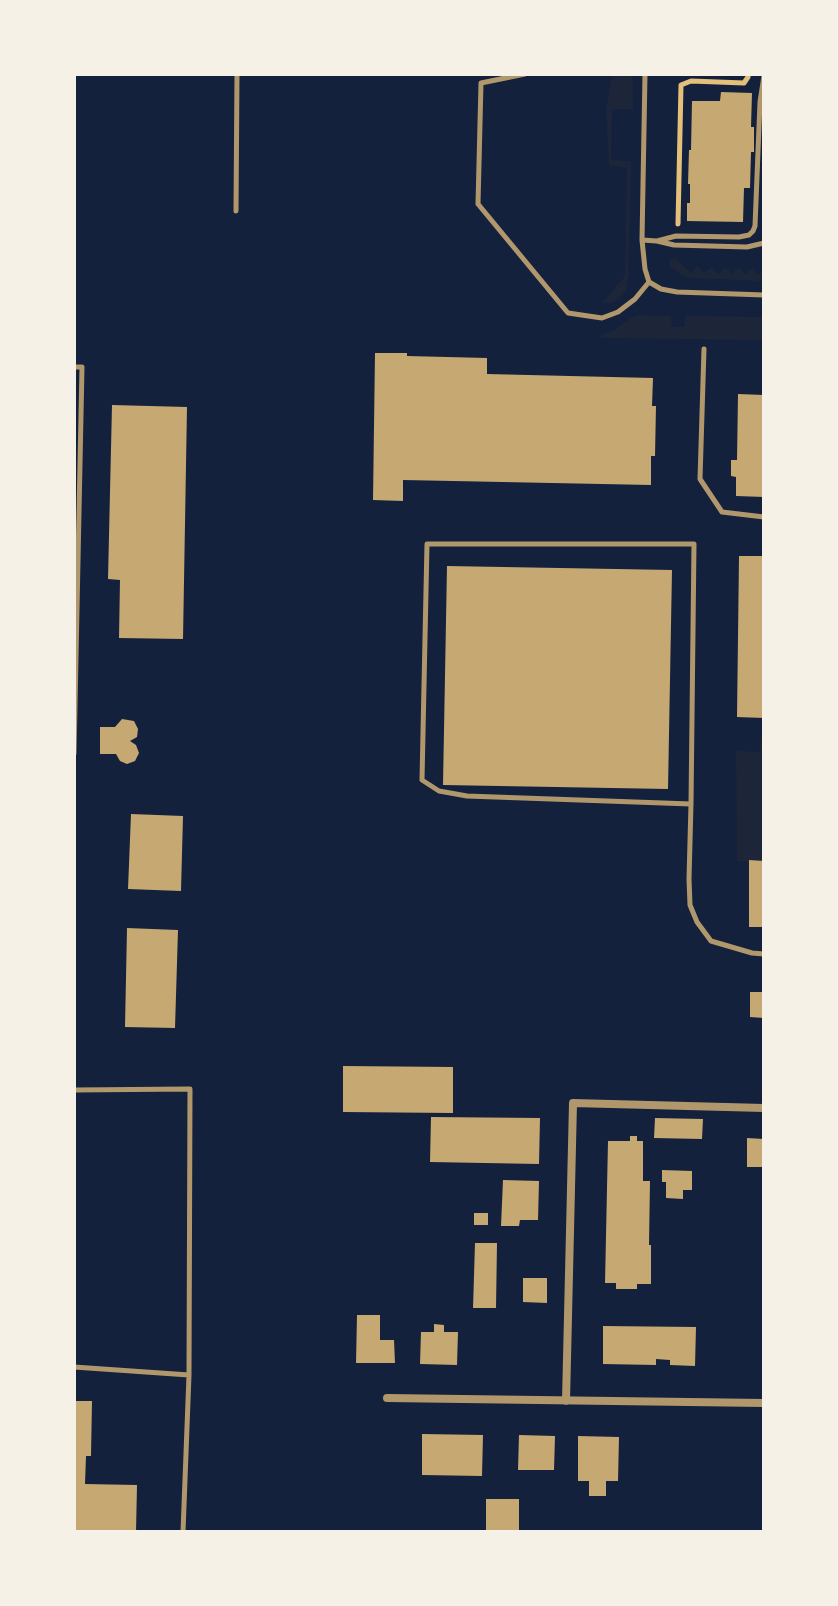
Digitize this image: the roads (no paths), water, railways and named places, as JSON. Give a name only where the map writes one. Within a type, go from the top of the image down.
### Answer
[{"type":"street","points":[[566,1401],[573,1103],[764,1108]]},
{"type":"street","points":[[387,1398],[764,1403]]},
{"type":"lane","points":[[236,211],[237,74]]},
{"type":"lane","points":[[525,74],[481,83],[478,204],[568,313],[602,318],[618,312],[635,299],[649,282]]},
{"type":"lane","points":[[645,74],[642,240],[649,282],[661,289],[677,292],[764,295]]},
{"type":"lane","points":[[657,241],[676,236],[739,237],[753,231],[764,76]]},
{"type":"lane","points":[[642,240],[674,245],[732,247],[764,243]]},
{"type":"lane","points":[[704,349],[700,479],[722,512],[764,517]]},
{"type":"lane","points":[[74,367],[82,367],[74,754]]},
{"type":"lane","points":[[691,804],[467,796],[439,791],[422,780],[427,544],[694,544],[690,905],[697,922],[711,941],[764,954]]},
{"type":"lane","points":[[74,1090],[190,1089],[189,1375],[183,1532]]},
{"type":"lane","points":[[74,1367],[189,1375]]}]
